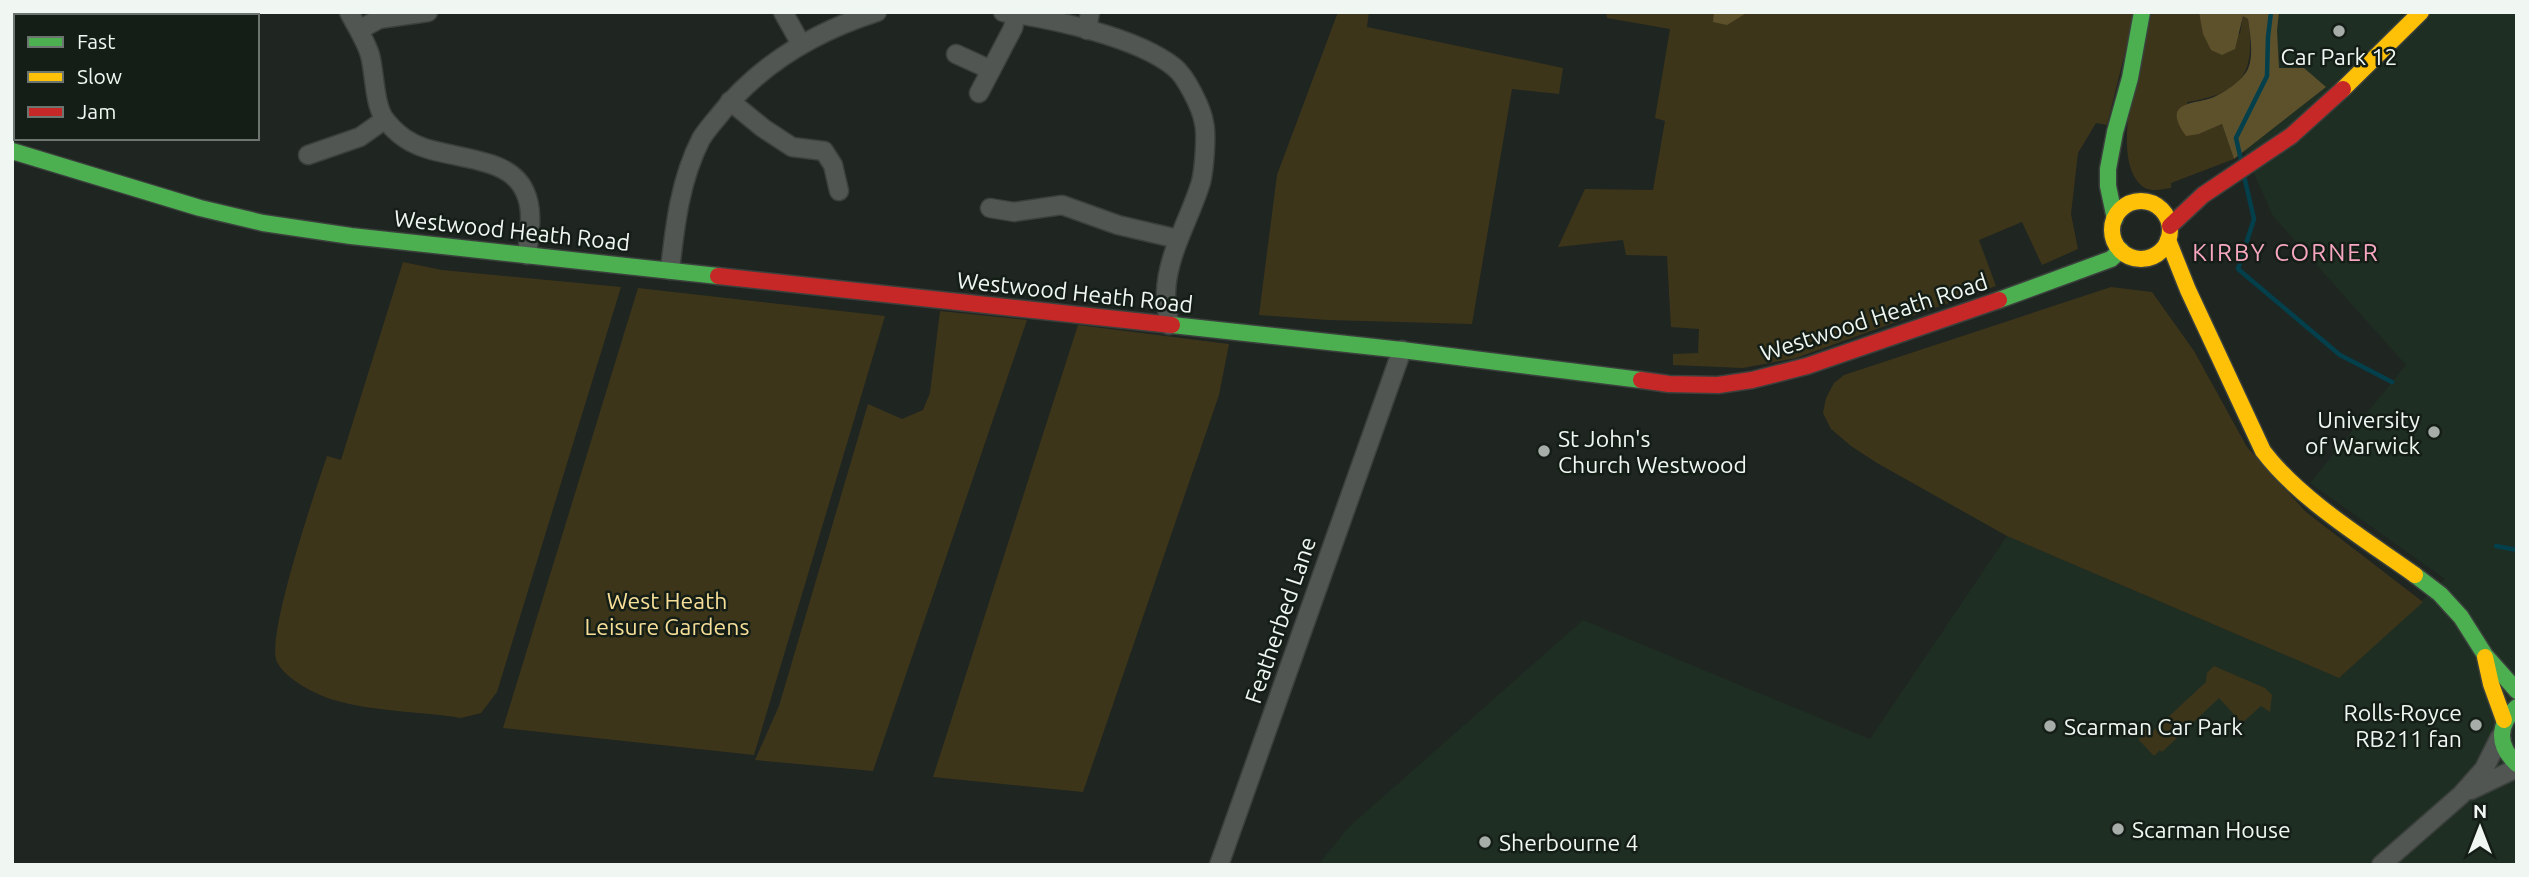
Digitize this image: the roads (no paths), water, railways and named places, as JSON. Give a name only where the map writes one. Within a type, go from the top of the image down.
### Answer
[{"type":"street","points":[[349,12],[370,54],[384,120],[412,142],[435,152],[499,167],[515,176],[526,192],[529,210],[527,255]]},
{"type":"street","points":[[359,30],[379,19],[429,12]]},
{"type":"street","points":[[783,12],[801,44]]},
{"type":"street","points":[[670,270],[678,201],[701,138],[730,101],[761,71],[801,44],[877,12]]},
{"type":"street","points":[[2142,12],[2130,78],[2111,154],[2108,186],[2115,219],[2112,233],[2121,250],[2137,258],[2157,254],[2169,233],[2203,195],[2291,136],[2421,12]]},
{"type":"street","points":[[979,93],[1013,28],[1010,13],[1088,21],[1177,69],[1192,92],[1205,124],[1202,179],[1169,269],[1166,293],[1169,325]]},
{"type":"street","points":[[956,54],[991,70]]},
{"type":"street","points":[[730,101],[763,128],[792,146],[824,151],[833,165],[839,191]]},
{"type":"street","points":[[309,155],[360,137],[384,120]]},
{"type":"street","name":"Westwood Heath Road","points":[[12,151],[200,208],[263,223],[351,236],[1402,350],[1669,384],[1718,385],[1752,380],[1807,366],[2057,280],[2111,259],[2121,250]]},
{"type":"street","points":[[2111,154],[2120,183],[2128,193],[2159,207],[2166,216],[2188,290],[2263,451],[2275,467],[2328,512],[2440,594],[2461,617],[2484,655],[2517,691]]},
{"type":"street","points":[[2115,219],[2125,206],[2177,194],[2227,178]]},
{"type":"street","points":[[990,208],[1014,212],[1062,205],[1118,225],[1178,239]]},
{"type":"street","points":[[2147,258],[2188,290]]},
{"type":"street","name":"Featherbed Lane","points":[[1219,865],[1392,393],[1402,350]]},
{"type":"street","points":[[2461,795],[2517,766],[2504,750],[2502,729],[2484,655]]},
{"type":"street","points":[[2381,865],[2461,795],[2484,769],[2502,729],[2517,707]]},
{"type":"waterway","points":[[2241,160],[2236,138],[2267,76],[2271,12]]},
{"type":"waterway","points":[[2244,176],[2254,219],[2238,269],[2340,355],[2392,382]]},
{"type":"waterway","points":[[2496,546],[2517,550]]},
{"type":"place","name":"Car Park 12","points":[[2339,31]]},
{"type":"place","name":"University of Warwick","points":[[2434,432]]},
{"type":"place","name":"St John's Church Westwood","points":[[1544,451]]},
{"type":"place","name":"Rolls-Royce RB211 fan","points":[[2476,725]]},
{"type":"place","name":"Scarman Car Park","points":[[2050,726]]},
{"type":"place","name":"Scarman House","points":[[2118,829]]},
{"type":"place","name":"Sherbourne 4","points":[[1485,842]]},
{"type":"district","name":"KIRBY CORNER","points":[[2286,252]]},
{"type":"park label","name":"West Heath Leisure Gardens","points":[[667,613]]}]
